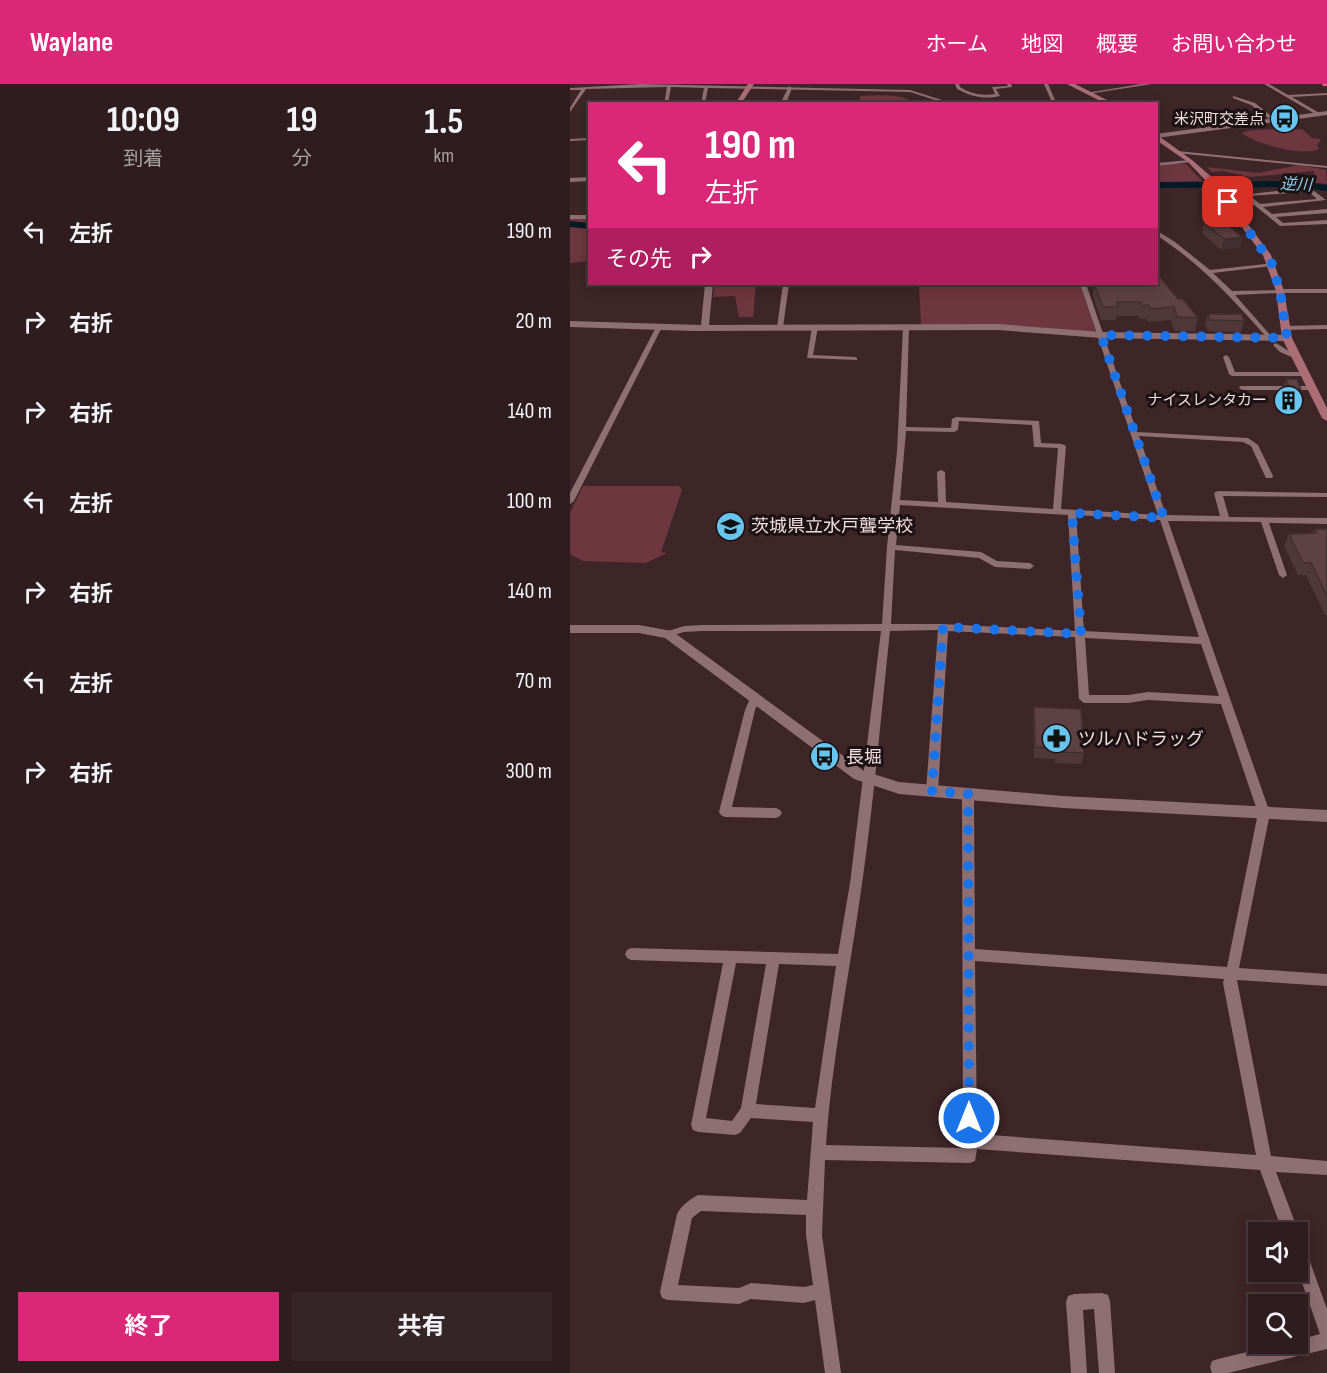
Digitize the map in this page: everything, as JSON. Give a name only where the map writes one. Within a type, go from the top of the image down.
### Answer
[{"type":"main road","points":[[1070,84],[1108,102]]},
{"type":"main road","points":[[740,102],[754,85]]},
{"type":"main road","points":[[746,102],[754,85]]},
{"type":"main road","points":[[1158,137],[1190,161],[1214,184],[1272,264],[1280,291],[1286,333],[1294,356],[1327,418]]},
{"type":"street","points":[[870,90],[875,84]]},
{"type":"street","points":[[916,84],[916,91]]},
{"type":"street","points":[[957,84],[966,94],[997,96],[993,88]]},
{"type":"street","points":[[983,88],[1010,87],[1008,84]]},
{"type":"street","points":[[1046,84],[1052,102]]},
{"type":"street","points":[[1088,93],[1150,84]]},
{"type":"street","points":[[1209,84],[1227,84]]},
{"type":"street","points":[[1266,84],[1319,114]]},
{"type":"street","points":[[570,89],[613,85],[754,85],[789,88],[838,86],[870,90],[916,91],[946,102]]},
{"type":"street","points":[[666,102],[668,85]]},
{"type":"street","points":[[703,102],[706,86]]},
{"type":"street","points":[[570,111],[584,88]]},
{"type":"street","points":[[784,102],[789,88]]},
{"type":"street","points":[[962,90],[972,89]]},
{"type":"street","points":[[1287,96],[1327,94]]},
{"type":"street","points":[[1235,97],[1253,104],[1274,120]]},
{"type":"street","points":[[1158,137],[1327,114]]},
{"type":"street","points":[[1158,137],[1327,114]]},
{"type":"street","points":[[570,140],[588,139]]},
{"type":"street","points":[[1178,152],[1327,167]]},
{"type":"street","points":[[1158,165],[1190,161]]},
{"type":"street","points":[[570,178],[588,177]]},
{"type":"street","points":[[1324,200],[1304,190],[1245,195],[1282,225],[1327,222]]},
{"type":"street","points":[[1258,206],[1324,200]]},
{"type":"street","points":[[1270,216],[1327,211]]},
{"type":"street","points":[[570,217],[588,217]]},
{"type":"street","points":[[1158,233],[1178,246],[1233,293],[1273,342],[1282,351],[1294,356]]},
{"type":"street","points":[[1208,272],[1272,264]]},
{"type":"street","points":[[705,327],[709,285]]},
{"type":"street","points":[[780,327],[786,285]]},
{"type":"street","points":[[1083,285],[1264,813],[1230,983],[1265,1163],[1287,1222]]},
{"type":"street","points":[[1233,293],[1327,291]]},
{"type":"street","points":[[570,324],[660,327],[1018,328],[1101,335],[1273,342],[1286,333],[1327,327]]},
{"type":"street","points":[[570,501],[574,485],[660,327]]},
{"type":"street","points":[[814,327],[809,357],[855,359]]},
{"type":"street","points":[[833,1373],[814,1235],[814,1208],[821,1115],[870,780],[886,628],[902,429],[906,328]]},
{"type":"street","points":[[1226,357],[1232,374],[1303,374]]},
{"type":"street","points":[[1243,388],[1313,392],[1327,397]]},
{"type":"street","points":[[902,429],[954,430],[956,419],[1036,423],[1037,445],[1062,446],[1056,512]]},
{"type":"street","points":[[1135,434],[1245,440],[1254,445],[1269,476]]},
{"type":"street","points":[[941,472],[942,505]]},
{"type":"street","points":[[1225,518],[1218,493],[1327,495]]},
{"type":"street","points":[[896,502],[1164,518],[1327,521]]},
{"type":"street","points":[[1072,513],[1084,699],[1128,699],[1148,696],[1226,700]]},
{"type":"street","points":[[1264,519],[1283,575]]},
{"type":"street","points":[[891,547],[981,555],[995,564],[1030,566]]},
{"type":"street","points":[[668,634],[684,629],[702,628],[943,627],[1204,641]]},
{"type":"street","points":[[932,791],[943,627]]},
{"type":"street","points":[[570,629],[639,629],[668,634],[859,775],[899,788],[1327,816]]},
{"type":"street","points":[[755,699],[750,710],[725,812],[776,813]]},
{"type":"street","points":[[819,1152],[970,1156],[968,794]]},
{"type":"street","points":[[630,954],[843,960]]},
{"type":"street","points":[[969,955],[1327,980]]},
{"type":"street","points":[[731,957],[698,1125],[735,1128],[748,1111],[773,958]]},
{"type":"street","points":[[748,1111],[821,1115]]},
{"type":"street","points":[[969,1141],[1327,1168]]},
{"type":"street","points":[[814,1208],[698,1203],[684,1214],[668,1292],[738,1296],[751,1292],[804,1295],[822,1290]]},
{"type":"street","points":[[1308,1279],[1327,1331]]},
{"type":"street","points":[[1079,1373],[1074,1302],[1102,1301],[1107,1373]]},
{"type":"street","points":[[1218,1367],[1327,1341]]},
{"type":"shaded area","points":[[860,96],[892,96],[909,100],[901,102],[860,102]]},
{"type":"shaded area","points":[[1302,129],[1312,138],[1321,139],[1317,145],[1319,149],[1302,151],[1279,148],[1242,133],[1261,130]]},
{"type":"shaded area","points":[[1158,162],[1186,164],[1204,183],[1158,184]]},
{"type":"shaded area","points":[[1299,165],[1326,170],[1327,184],[1304,181],[1313,176],[1314,171],[1250,177],[1222,171],[1212,172],[1207,167],[1258,173]]},
{"type":"shaded area","points":[[570,219],[588,219],[588,261],[570,263]]},
{"type":"shaded area","points":[[715,285],[756,285],[753,317],[739,317],[735,296],[713,297]]},
{"type":"shaded area","points":[[919,285],[1080,285],[1096,333],[1027,326],[921,325]]},
{"type":"shaded area","points":[[583,486],[679,486],[682,490],[661,552],[667,553],[646,563],[583,561],[570,554],[570,513]]},
{"type":"building","points":[[1223,221],[1242,237],[1224,239],[1204,223]]},
{"type":"building","points":[[1158,274],[1178,299],[1183,299],[1198,318],[1177,317],[1174,307],[1151,309],[1140,302],[1117,302],[1118,307],[1103,307],[1094,285],[1158,285]]},
{"type":"building","points":[[1208,314],[1242,314],[1244,321],[1210,320]]},
{"type":"building","points":[[1286,379],[1297,379],[1301,390],[1290,390]]},
{"type":"building","points":[[1315,529],[1327,529],[1327,596],[1311,563],[1303,563],[1289,534],[1317,533]]},
{"type":"building","name":"ツルハドラッグ","points":[[1034,707],[1081,709],[1084,753],[1057,752],[1057,748],[1035,747]]},
{"type":"waterway","name":"逆川","points":[[1158,185],[1296,184],[1327,188]]},
{"type":"waterway","name":"逆川","points":[[570,224],[588,226]]},
{"type":"place","name":"米沢町交差点","points":[[1285,119]]},
{"type":"place","name":"ナイスレンタカー","points":[[1288,400]]},
{"type":"place","name":"茨城県立水戸聾学校","points":[[730,526]]},
{"type":"place","name":"ツルハドラッグ","points":[[1057,739]]},
{"type":"place","name":"長堀","points":[[825,757]]},
{"type":"route","points":[[969,1118],[968,794],[932,791],[937,689],[941,681],[943,627],[1081,634],[1072,513],[1164,518],[1101,335],[1287,338],[1280,291],[1272,264],[1228,202]]}]
